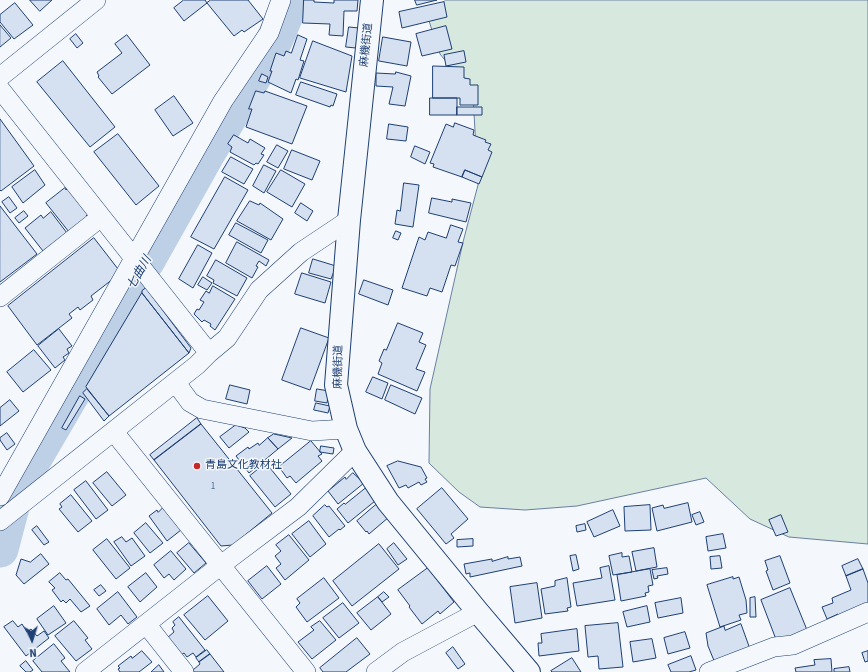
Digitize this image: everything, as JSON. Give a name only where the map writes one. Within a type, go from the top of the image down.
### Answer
[{"type":"street","points":[[0,77],[96,0]]},
{"type":"street","points":[[0,496],[223,101],[269,33],[280,0]]},
{"type":"street","name":"麻機街道","points":[[372,0],[349,220],[336,385],[346,429],[355,451],[388,502],[529,672]]},
{"type":"street","points":[[0,88],[209,353]]},
{"type":"street","points":[[0,297],[101,217]]},
{"type":"street","points":[[0,521],[197,365],[227,338],[260,290],[301,252],[349,220]]},
{"type":"street","points":[[176,383],[190,402],[202,409],[312,431],[346,429]]},
{"type":"street","points":[[114,432],[306,672]]},
{"type":"street","points":[[98,668],[146,624],[221,565],[298,508],[355,451]]},
{"type":"street","points":[[376,672],[403,652],[478,612]]},
{"type":"street","points":[[709,672],[774,647],[793,645],[868,612]]},
{"type":"street","points":[[146,624],[184,672]]},
{"type":"shaded area","points":[[446,0],[868,0],[868,544],[789,537],[750,519],[706,478],[577,506],[525,510],[480,507],[459,492],[429,463],[430,389],[463,242],[478,185],[473,95],[440,54],[428,18]]},
{"type":"building","points":[[30,0],[52,0],[40,11]]},
{"type":"building","points":[[184,0],[205,0],[207,3],[184,21],[174,8]]},
{"type":"building","points":[[211,0],[248,0],[263,19],[244,32],[242,30],[234,36],[207,3]]},
{"type":"building","points":[[304,0],[334,3],[334,0],[358,0],[357,11],[344,11],[343,36],[329,35],[330,24],[303,23]]},
{"type":"building","points":[[415,0],[437,0],[417,5]]},
{"type":"building","points":[[444,2],[447,17],[402,28],[399,12]]},
{"type":"building","points":[[15,3],[33,25],[14,39],[0,22],[0,15]]},
{"type":"building","points":[[0,25],[11,38],[0,47]]},
{"type":"building","points":[[446,26],[452,49],[422,56],[416,34]]},
{"type":"building","points":[[349,27],[359,28],[356,48],[346,47]]},
{"type":"building","points":[[76,34],[83,43],[77,48],[70,39]]},
{"type":"building","points":[[127,35],[150,65],[112,94],[98,77],[97,72],[122,53],[115,44]]},
{"type":"building","points":[[298,35],[307,39],[300,60],[304,61],[298,80],[296,79],[291,93],[268,82],[276,53],[284,56],[286,51],[291,53]]},
{"type":"building","points":[[383,37],[411,42],[407,66],[379,61]]},
{"type":"building","points":[[313,41],[352,56],[346,92],[300,78]]},
{"type":"building","points":[[464,51],[466,62],[446,66],[444,55]]},
{"type":"building","points":[[63,61],[115,127],[90,147],[37,82]]},
{"type":"building","points":[[433,66],[464,67],[464,78],[470,79],[470,85],[478,85],[478,105],[460,105],[460,98],[433,98]]},
{"type":"building","points":[[396,72],[411,76],[405,106],[389,104],[393,87],[376,86],[376,73],[395,74]]},
{"type":"building","points":[[262,74],[268,77],[266,83],[259,81]]},
{"type":"building","points":[[301,82],[337,94],[333,106],[331,105],[330,107],[296,95]]},
{"type":"building","points":[[256,91],[264,93],[265,91],[307,106],[292,144],[246,127],[252,109],[249,109]]},
{"type":"building","points":[[174,96],[193,123],[173,136],[155,110]]},
{"type":"building","points":[[430,98],[457,98],[457,115],[430,115]]},
{"type":"building","points":[[457,107],[482,107],[482,115],[457,115]]},
{"type":"building","points":[[0,119],[34,166],[1,191],[0,190]]},
{"type":"building","points":[[455,123],[474,130],[473,135],[486,140],[485,142],[491,144],[488,150],[492,152],[482,177],[465,170],[462,177],[433,167],[434,164],[430,163],[446,124],[453,127]]},
{"type":"building","points":[[389,124],[408,127],[406,141],[387,139]]},
{"type":"building","points":[[118,134],[159,186],[136,205],[94,152]]},
{"type":"building","points":[[234,135],[248,143],[250,139],[265,148],[261,154],[264,155],[258,164],[256,163],[254,165],[230,152],[232,147],[228,144]]},
{"type":"building","points":[[277,145],[288,151],[278,168],[267,162]]},
{"type":"building","points":[[415,146],[430,152],[425,164],[411,157]]},
{"type":"building","points":[[292,150],[320,161],[312,180],[284,169]]},
{"type":"building","points":[[231,157],[253,169],[244,184],[222,172]]},
{"type":"building","points":[[264,165],[276,171],[264,193],[253,186]]},
{"type":"building","points":[[35,170],[45,185],[23,203],[12,187]]},
{"type":"building","points":[[281,170],[305,184],[292,207],[267,192]]},
{"type":"building","points":[[465,170],[482,177],[479,184],[462,177]]},
{"type":"building","points":[[225,177],[248,190],[214,249],[191,237]]},
{"type":"building","points":[[404,183],[419,185],[413,227],[395,224],[397,210],[400,211]]},
{"type":"building","points":[[65,188],[66,190],[68,188],[88,214],[86,216],[87,217],[69,232],[46,203]]},
{"type":"building","points":[[9,197],[17,208],[10,213],[2,202]]},
{"type":"building","points":[[432,198],[452,202],[452,199],[471,203],[466,222],[429,213]]},
{"type":"building","points":[[250,201],[259,205],[260,203],[283,219],[271,240],[237,221]]},
{"type":"building","points":[[301,203],[313,211],[307,221],[295,213]]},
{"type":"building","points":[[0,206],[37,254],[0,282]]},
{"type":"building","points":[[24,211],[28,216],[19,223],[15,218]]},
{"type":"building","points":[[51,212],[67,233],[43,251],[25,228],[41,215],[43,218]]},
{"type":"building","points":[[236,223],[268,240],[261,253],[229,235]]},
{"type":"building","points":[[451,225],[463,229],[458,242],[463,243],[455,266],[451,265],[442,292],[430,288],[427,296],[402,288],[419,237],[425,240],[428,232],[446,238]]},
{"type":"building","points":[[396,231],[401,233],[398,240],[393,238]]},
{"type":"building","points":[[94,238],[118,269],[113,279],[91,296],[93,300],[80,310],[78,307],[69,314],[72,318],[37,345],[8,306]]},
{"type":"building","points":[[237,242],[269,260],[266,266],[259,261],[256,266],[258,267],[252,278],[226,263]]},
{"type":"building","points":[[198,245],[212,253],[193,288],[179,279]]},
{"type":"building","points":[[313,259],[336,266],[331,279],[309,273]]},
{"type":"building","points":[[216,260],[247,278],[237,296],[213,283],[214,280],[207,276]]},
{"type":"building","points":[[302,273],[331,282],[325,303],[295,294]]},
{"type":"building","points":[[203,277],[212,283],[207,290],[198,285]]},
{"type":"building","points":[[364,280],[393,290],[388,305],[359,294]]},
{"type":"building","points":[[213,286],[235,299],[215,330],[210,326],[211,324],[204,320],[202,322],[194,314],[197,309],[199,310],[204,302],[200,300],[206,291],[209,293]]},
{"type":"building","points":[[146,288],[191,348],[189,353],[142,293],[142,291]]},
{"type":"building","points":[[142,293],[189,353],[109,416],[86,387]]},
{"type":"building","points":[[398,323],[423,333],[419,342],[426,345],[416,369],[425,372],[417,391],[378,374],[382,363],[379,361],[384,349],[386,350]]},
{"type":"building","points":[[301,328],[329,338],[310,390],[282,380]]},
{"type":"building","points":[[59,329],[72,346],[67,349],[69,353],[63,357],[65,360],[55,368],[38,346]]},
{"type":"building","points":[[34,350],[51,370],[23,392],[7,372]]},
{"type":"building","points":[[373,377],[388,383],[382,399],[366,392]]},
{"type":"building","points":[[230,385],[250,390],[247,404],[226,399]]},
{"type":"building","points":[[391,385],[422,398],[415,414],[385,400]]},
{"type":"building","points":[[87,389],[109,416],[104,421],[83,393]]},
{"type":"building","points":[[317,389],[329,391],[327,403],[315,401]]},
{"type":"building","points":[[80,396],[85,399],[66,430],[62,428]]},
{"type":"building","points":[[10,400],[19,411],[0,426],[0,408]]},
{"type":"building","points":[[316,403],[330,406],[328,413],[314,410]]},
{"type":"building","points":[[197,418],[201,424],[154,460],[150,455]]},
{"type":"building","points":[[201,424],[272,513],[233,545],[221,546],[154,460]]},
{"type":"building","points":[[236,425],[245,428],[249,432],[229,448],[220,437]]},
{"type":"building","points":[[7,433],[15,444],[7,450],[0,438]]},
{"type":"building","points":[[274,434],[292,438],[278,449],[268,438]]},
{"type":"building","points":[[268,438],[278,449],[249,473],[236,456],[248,447],[249,449],[258,443],[259,445]]},
{"type":"building","points":[[311,441],[322,454],[318,456],[322,461],[296,483],[290,476],[287,478],[279,467]]},
{"type":"building","points":[[321,446],[334,448],[333,454],[320,452]]},
{"type":"building","points":[[398,461],[421,467],[427,478],[425,479],[427,482],[421,485],[419,482],[408,488],[406,485],[399,488],[387,466]]},
{"type":"building","points":[[266,463],[291,494],[275,507],[250,476]]},
{"type":"building","points":[[107,472],[126,495],[112,506],[93,483]]},
{"type":"building","points":[[353,473],[364,483],[338,504],[328,491],[345,477],[346,479]]},
{"type":"building","points":[[86,481],[108,510],[96,519],[74,490]]},
{"type":"building","points":[[366,488],[375,501],[348,523],[337,509]]},
{"type":"building","points":[[442,488],[468,519],[451,534],[454,538],[446,544],[417,509]]},
{"type":"building","points":[[71,495],[92,521],[78,532],[59,509],[62,507],[60,504]]},
{"type":"building","points":[[688,503],[692,522],[657,531],[652,508],[663,505],[664,508]]},
{"type":"building","points":[[377,504],[389,517],[369,534],[357,521]]},
{"type":"building","points":[[325,505],[327,507],[329,506],[345,526],[329,537],[313,516]]},
{"type":"building","points":[[650,505],[651,530],[625,531],[624,507]]},
{"type":"building","points":[[163,508],[181,530],[167,541],[149,516],[157,510],[158,512]]},
{"type":"building","points":[[613,510],[620,526],[594,537],[587,522]]},
{"type":"building","points":[[700,512],[704,522],[696,525],[692,515]]},
{"type":"building","points":[[781,515],[788,532],[776,536],[769,520]]},
{"type":"building","points":[[309,521],[326,544],[310,557],[292,534]]},
{"type":"building","points":[[146,523],[163,543],[150,553],[134,533]]},
{"type":"building","points":[[585,524],[586,530],[577,532],[576,526]]},
{"type":"building","points":[[37,526],[49,542],[44,545],[32,530]]},
{"type":"building","points":[[723,534],[726,548],[708,551],[706,537]]},
{"type":"building","points":[[289,535],[309,560],[285,580],[276,568],[281,564],[275,556],[281,551],[276,545]]},
{"type":"building","points":[[122,537],[126,542],[132,538],[145,556],[131,566],[114,542]]},
{"type":"building","points":[[107,539],[130,568],[116,579],[93,550]]},
{"type":"building","points":[[473,539],[473,546],[457,547],[457,540]]},
{"type":"building","points":[[189,543],[206,563],[194,573],[177,553]]},
{"type":"building","points":[[394,543],[407,559],[398,565],[387,549]]},
{"type":"building","points":[[379,544],[399,569],[352,606],[333,581]]},
{"type":"building","points":[[654,548],[657,567],[636,571],[632,552]]},
{"type":"building","points":[[171,551],[186,569],[174,580],[169,574],[164,578],[154,565]]},
{"type":"building","points":[[622,553],[622,557],[629,556],[632,572],[613,575],[609,556]]},
{"type":"building","points":[[41,554],[49,564],[24,584],[16,575],[21,559],[30,562]]},
{"type":"building","points":[[576,555],[579,569],[573,571],[570,556]]},
{"type":"building","points":[[720,556],[722,568],[711,569],[710,557]]},
{"type":"building","points":[[780,556],[790,583],[773,590],[766,571],[768,570],[765,561]]},
{"type":"building","points":[[508,557],[508,559],[520,557],[522,566],[470,577],[470,573],[466,574],[464,564],[492,559],[492,561]]},
{"type":"building","points":[[858,559],[863,569],[846,576],[842,566]]},
{"type":"building","points":[[267,566],[281,584],[262,599],[248,581]]},
{"type":"building","points":[[609,566],[615,600],[577,606],[573,583],[602,578],[600,568]]},
{"type":"building","points":[[428,568],[454,602],[440,614],[438,611],[422,624],[398,590]]},
{"type":"building","points":[[667,568],[668,574],[657,576],[658,578],[654,579],[652,570]]},
{"type":"building","points":[[650,569],[653,585],[648,586],[649,592],[645,593],[646,596],[621,601],[617,575]]},
{"type":"building","points":[[863,569],[868,583],[868,606],[839,616],[838,614],[827,619],[822,607],[833,603],[832,598],[851,590],[846,576]]},
{"type":"building","points":[[60,573],[66,580],[68,579],[90,606],[81,612],[70,599],[66,603],[63,600],[61,602],[52,590],[55,588],[49,582]]},
{"type":"building","points":[[146,573],[157,587],[140,602],[128,587]]},
{"type":"building","points":[[733,577],[733,579],[739,577],[746,600],[747,613],[739,615],[741,620],[720,627],[707,585]]},
{"type":"building","points":[[324,578],[339,598],[307,622],[296,607],[300,603],[297,599]]},
{"type":"building","points":[[567,578],[571,607],[567,608],[568,611],[545,614],[541,589],[555,586],[555,581]]},
{"type":"building","points":[[537,583],[542,618],[515,623],[510,587]]},
{"type":"building","points":[[101,585],[106,591],[99,596],[94,590]]},
{"type":"building","points":[[790,588],[807,630],[777,642],[761,600]]},
{"type":"building","points":[[118,592],[137,617],[128,624],[121,615],[109,625],[97,609]]},
{"type":"building","points":[[384,592],[389,597],[382,602],[378,597]]},
{"type":"building","points":[[208,596],[228,621],[205,640],[184,615]]},
{"type":"building","points":[[378,597],[391,614],[371,630],[357,613]]},
{"type":"building","points":[[755,597],[756,617],[750,617],[750,598]]},
{"type":"building","points":[[681,598],[683,613],[658,618],[655,603]]},
{"type":"building","points":[[343,603],[359,623],[339,638],[323,618]]},
{"type":"building","points":[[54,606],[66,623],[48,635],[37,619]]},
{"type":"building","points":[[647,606],[650,622],[627,627],[623,612]]},
{"type":"building","points":[[179,617],[205,650],[196,657],[193,653],[187,657],[184,653],[181,655],[167,638],[174,632],[172,628],[175,625],[173,622]]},
{"type":"building","points":[[13,621],[18,627],[22,624],[27,632],[31,629],[37,636],[44,631],[49,638],[26,656],[4,627]]},
{"type":"building","points":[[74,621],[88,638],[85,640],[92,649],[76,661],[55,636]]},
{"type":"building","points":[[320,621],[336,640],[312,659],[298,642],[314,630],[311,627]]},
{"type":"building","points":[[618,623],[623,667],[599,669],[598,656],[588,657],[585,626]]},
{"type":"building","points":[[741,624],[750,649],[715,663],[708,646],[706,633],[724,626],[725,630]]},
{"type":"building","points":[[577,629],[579,651],[539,656],[538,643],[542,643],[541,634]]},
{"type":"building","points":[[685,632],[690,648],[668,654],[664,638]]},
{"type":"building","points":[[357,638],[370,654],[346,672],[323,672],[320,668]]},
{"type":"building","points":[[652,639],[656,658],[633,662],[630,642]]},
{"type":"building","points":[[54,644],[65,658],[61,661],[70,672],[42,672],[33,661]]},
{"type":"building","points":[[453,647],[465,664],[458,669],[446,653]]},
{"type":"building","points":[[207,650],[210,654],[199,662],[196,658]]},
{"type":"building","points":[[142,651],[152,662],[139,672],[120,672],[118,669],[120,668],[118,666],[131,656],[132,658]]},
{"type":"building","points":[[868,651],[868,661],[865,662],[862,653]]},
{"type":"building","points":[[210,654],[224,672],[194,672],[193,670],[200,664],[199,662]]},
{"type":"building","points":[[691,656],[696,670],[689,672],[671,672],[668,665]]},
{"type":"building","points":[[572,658],[581,672],[551,671]]},
{"type":"building","points":[[831,659],[832,672],[796,672],[795,668],[815,665],[814,660]]},
{"type":"building","points":[[26,661],[33,670],[30,672],[26,672],[20,666]]},
{"type":"building","points":[[159,665],[164,672],[151,672],[152,671]]},
{"type":"building","points":[[849,667],[850,672],[834,672],[834,669]]},
{"type":"waterway","name":"七曲川","points":[[0,549],[13,499],[24,475],[94,355],[137,275],[147,260],[207,153],[271,47],[291,0]]},
{"type":"place","name":"青島文化教材社","points":[[197,466]]}]
